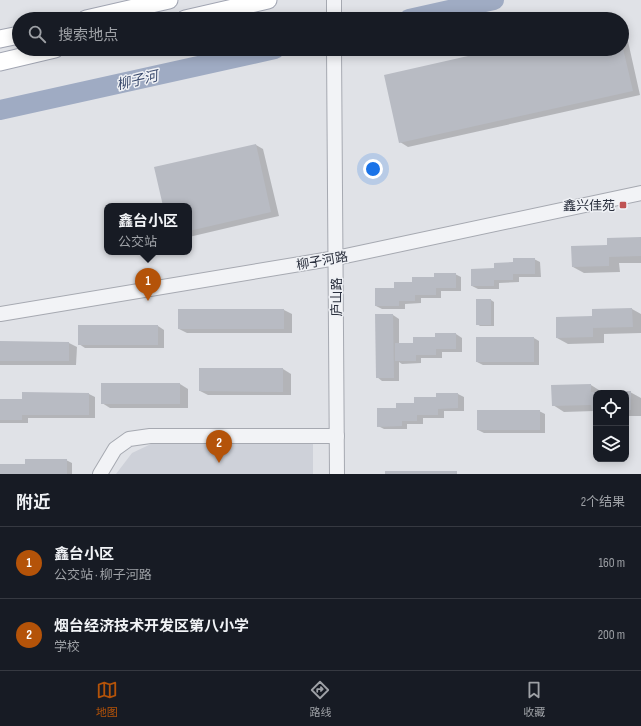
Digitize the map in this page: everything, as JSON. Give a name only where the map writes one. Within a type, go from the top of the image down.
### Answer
[{"type":"main road","points":[[117,12],[169,0]]},
{"type":"main road","points":[[216,12],[268,0]]},
{"type":"main road","points":[[0,39],[12,36]]},
{"type":"main road","points":[[0,62],[25,56]]},
{"type":"street","points":[[334,0],[334,12]]},
{"type":"street","name":"庐山路","points":[[334,56],[337,474]]},
{"type":"street","name":"柳子河路","points":[[0,314],[336,258],[641,193]]},
{"type":"street","points":[[100,474],[115,449],[129,439],[150,436],[337,436]]},
{"type":"shaded area","points":[[313,442],[313,474],[116,474],[132,453],[151,444]]},
{"type":"building","points":[[468,56],[625,56],[633,91],[399,143],[384,75]]},
{"type":"building","points":[[256,144],[271,212],[192,230],[192,203],[162,203],[154,167]]},
{"type":"building","points":[[641,237],[641,256],[609,257],[609,266],[572,267],[571,246],[607,245],[607,238]]},
{"type":"building","points":[[513,258],[535,258],[535,274],[513,274],[513,280],[494,280],[494,286],[471,286],[471,269],[494,268],[494,263],[513,262]]},
{"type":"building","points":[[434,273],[456,273],[456,288],[436,288],[436,295],[415,295],[415,301],[399,301],[399,306],[375,306],[375,288],[394,288],[394,282],[412,282],[412,277],[434,277]]},
{"type":"building","points":[[476,299],[491,299],[491,325],[476,325]]},
{"type":"building","points":[[632,308],[633,327],[593,328],[593,337],[556,338],[556,317],[592,316],[592,309]]},
{"type":"building","points":[[178,309],[284,309],[284,329],[178,329]]},
{"type":"building","points":[[375,314],[393,314],[394,378],[376,378]]},
{"type":"building","points":[[78,325],[158,325],[158,345],[78,345]]},
{"type":"building","points":[[435,333],[456,333],[456,349],[436,349],[436,355],[416,355],[416,361],[395,361],[395,343],[413,343],[413,337],[435,337]]},
{"type":"building","points":[[476,337],[534,337],[534,362],[476,362]]},
{"type":"building","points":[[0,341],[69,342],[69,361],[0,361]]},
{"type":"building","points":[[199,368],[283,368],[283,392],[199,391]]},
{"type":"building","points":[[101,383],[180,383],[180,404],[101,404]]},
{"type":"building","points":[[591,384],[591,392],[593,392],[593,411],[591,405],[552,406],[551,385]]},
{"type":"building","points":[[629,391],[631,391],[631,410],[629,410]]},
{"type":"building","points":[[22,392],[89,393],[89,415],[22,415],[22,420],[0,420],[0,399],[22,399]]},
{"type":"building","points":[[436,393],[458,393],[458,408],[438,409],[438,415],[417,415],[417,421],[402,421],[402,426],[377,427],[377,408],[396,408],[396,403],[414,403],[414,397],[436,397]]},
{"type":"building","points":[[477,410],[540,410],[540,430],[477,430]]},
{"type":"building","points":[[25,459],[67,459],[67,474],[0,474],[0,464],[25,464]]},
{"type":"building","points":[[385,471],[457,471],[457,474],[385,474]]},
{"type":"waterway","name":"柳子河","points":[[440,12],[494,0]]},
{"type":"waterway","name":"柳子河","points":[[0,110],[243,56]]},
{"type":"place","name":"鑫兴佳苑","points":[[623,205]]},
{"type":"place","name":"鑫台小区","points":[[148,301]]},
{"type":"place","name":"烟台经济技术开发区第八小学","points":[[219,463]]}]
